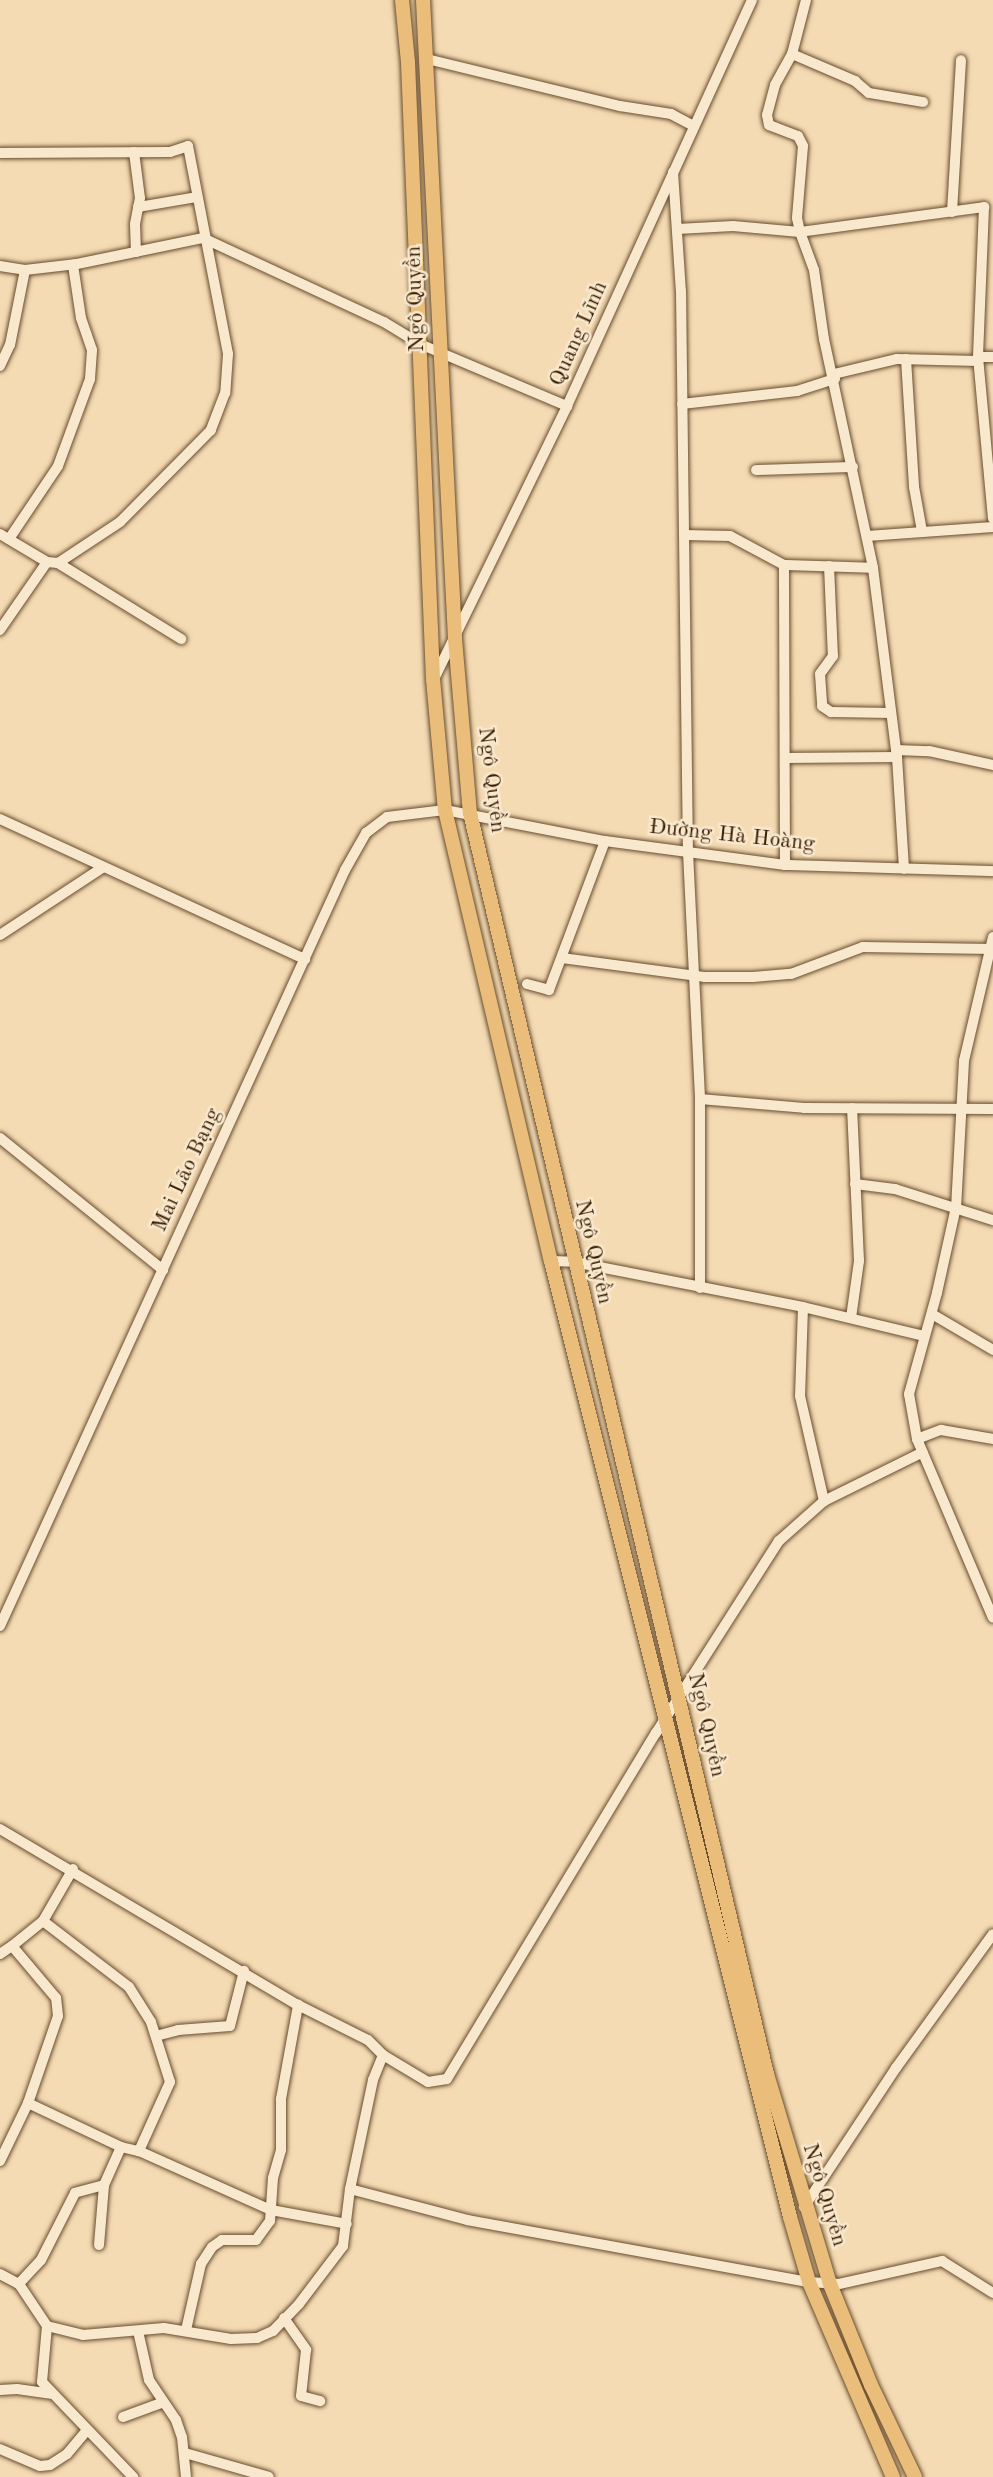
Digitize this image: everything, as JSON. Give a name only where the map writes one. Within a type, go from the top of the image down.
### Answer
[{"type":"main road","name":"Ngô Quyền","points":[[402,0],[420,344],[433,680],[445,810],[551,1261],[665,1720],[809,2282],[893,2477]]},
{"type":"main road","name":"Ngô Quyền","points":[[423,0],[455,639],[470,813],[767,2074],[804,2207],[830,2284],[870,2385],[915,2477]]},
{"type":"street","name":"Quang Lĩnh","points":[[433,680],[567,406],[752,0]]},
{"type":"street","points":[[806,0],[792,54],[775,85],[767,115],[769,125],[798,136],[803,147],[797,218],[814,270],[873,568],[896,753],[904,869]]},
{"type":"street","points":[[792,54],[855,81],[869,93],[923,102]]},
{"type":"street","points":[[427,59],[620,106],[671,114],[694,126]]},
{"type":"street","points":[[952,212],[961,60]]},
{"type":"street","points":[[0,154],[170,152],[188,146],[203,238],[228,354],[225,393],[210,430],[120,522],[52,563],[0,630]]},
{"type":"street","points":[[135,152],[138,207],[136,252]]},
{"type":"street","points":[[674,172],[682,404],[688,852],[700,1099],[700,1288]]},
{"type":"street","points":[[138,207],[196,197]]},
{"type":"street","points":[[677,229],[733,226],[800,232],[984,207],[978,359],[993,518]]},
{"type":"street","points":[[0,266],[25,270],[73,265],[203,238],[384,322],[420,344],[439,350],[567,406]]},
{"type":"street","points":[[73,265],[81,318],[92,350],[90,379],[58,466],[4,536],[182,639]]},
{"type":"street","points":[[0,366],[10,345],[25,270]]},
{"type":"street","points":[[682,404],[797,391],[870,363],[906,359],[993,357]]},
{"type":"street","points":[[906,359],[914,487],[922,531]]},
{"type":"street","points":[[756,470],[853,466]]},
{"type":"street","points":[[867,536],[993,527]]},
{"type":"street","points":[[684,535],[730,536],[784,565],[873,568]]},
{"type":"street","points":[[784,565],[785,865]]},
{"type":"street","points":[[829,566],[832,656],[820,674],[822,706],[831,712],[891,713]]},
{"type":"street","points":[[785,758],[929,751],[993,765]]},
{"type":"street","name":"Mai Lão Bạng","points":[[0,1626],[345,870],[366,833],[387,817],[445,810],[470,813]]},
{"type":"street","name":"Đường Hà Hoàng","points":[[470,813],[605,841],[785,865],[993,871]]},
{"type":"street","points":[[0,819],[102,868],[305,959]]},
{"type":"street","points":[[527,984],[549,990],[605,841]]},
{"type":"street","points":[[0,935],[102,868]]},
{"type":"street","points":[[562,958],[694,976],[781,976],[863,947],[992,945],[964,1060],[956,1207],[932,1314],[909,1394],[917,1439],[993,1618]]},
{"type":"street","points":[[700,1099],[852,1108],[993,1109]]},
{"type":"street","points":[[850,1318],[858,1277],[852,1108]]},
{"type":"street","points":[[0,1138],[163,1270]]},
{"type":"street","points":[[855,1184],[895,1189],[993,1220]]},
{"type":"street","points":[[551,1261],[574,1262],[803,1307],[924,1336]]},
{"type":"street","points":[[803,1307],[800,1396],[824,1501]]},
{"type":"street","points":[[932,1314],[993,1350]]},
{"type":"street","points":[[917,1439],[941,1430],[993,1438]]},
{"type":"street","points":[[0,1829],[73,1869],[298,2004],[368,2040],[383,2055],[428,2082],[447,2079],[665,1720],[779,1541],[824,1501],[923,1452]]},
{"type":"street","points":[[0,1954],[43,1922],[73,1869]]},
{"type":"street","points":[[43,1922],[129,1987],[156,2036],[170,2082],[139,2151]]},
{"type":"street","points":[[804,2207],[896,2068],[993,1934]]},
{"type":"street","points":[[0,2161],[28,2103],[58,2016],[56,1998],[12,1946]]},
{"type":"street","points":[[156,2036],[178,2030],[230,2026],[244,1971]]},
{"type":"street","points":[[186,2330],[201,2264],[212,2247],[222,2240],[256,2240],[263,2236],[271,2210],[273,2178],[281,2150],[281,2099],[298,2004]]},
{"type":"street","points":[[0,2274],[19,2284],[47,2326],[82,2335],[186,2330],[231,2339],[257,2338],[273,2331],[310,2291],[343,2246],[350,2189],[373,2080],[383,2055]]},
{"type":"street","points":[[28,2103],[121,2146],[139,2151],[271,2210],[347,2224]]},
{"type":"street","points":[[99,2245],[104,2185],[121,2146]]},
{"type":"street","points":[[19,2284],[41,2259],[75,2193],[104,2185]]},
{"type":"street","points":[[350,2189],[467,2220],[809,2282],[830,2284],[942,2262],[993,2293]]},
{"type":"street","points":[[284,2318],[306,2350],[301,2396],[320,2401]]},
{"type":"street","points":[[47,2326],[41,2367],[42,2382],[51,2394],[133,2477]]},
{"type":"street","points":[[138,2331],[149,2380],[162,2403],[176,2420],[184,2453],[186,2477]]},
{"type":"street","points":[[0,2390],[17,2389],[51,2394]]},
{"type":"street","points":[[123,2417],[162,2403]]},
{"type":"street","points":[[0,2450],[40,2466],[60,2460],[87,2430]]},
{"type":"street","points":[[184,2453],[269,2477]]},
{"type":"street","points":[[34,2477],[40,2466]]}]
